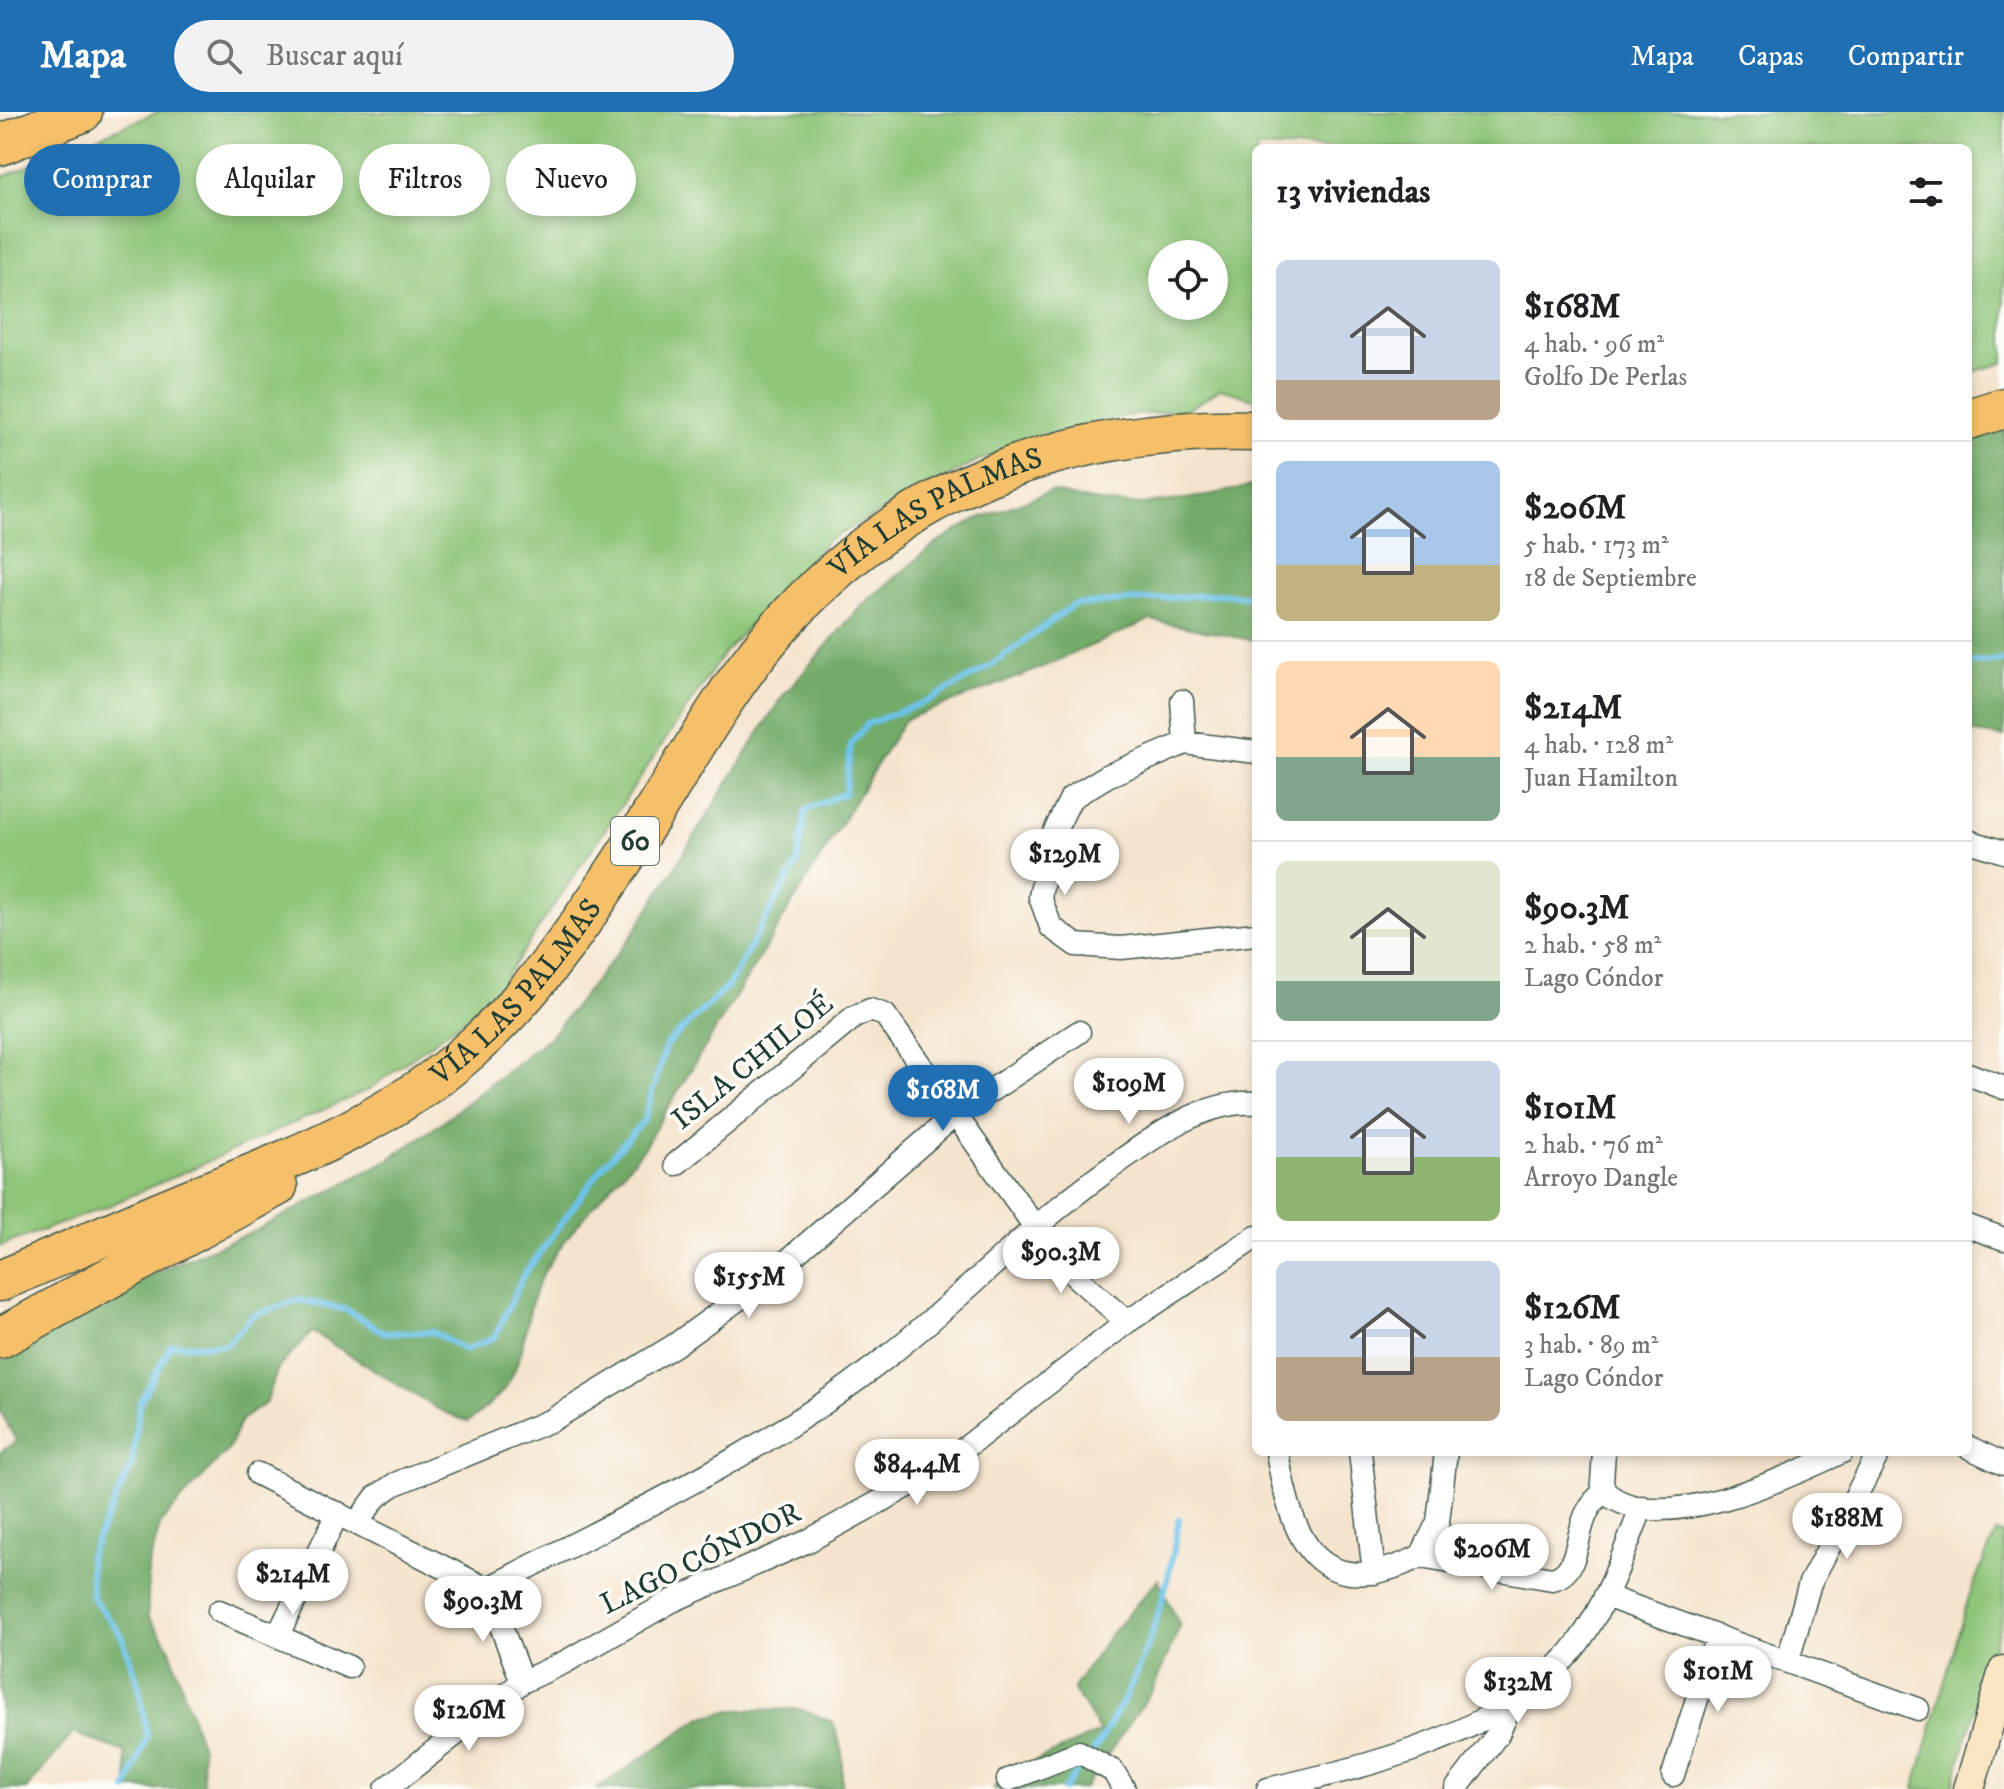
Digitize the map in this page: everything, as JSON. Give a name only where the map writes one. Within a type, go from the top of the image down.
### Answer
[{"type":"highway","points":[[0,119],[17,112]]},
{"type":"highway","points":[[0,145],[82,112]]},
{"type":"highway","points":[[1972,393],[2004,383]]},
{"type":"highway","points":[[1972,418],[2004,408]]},
{"type":"highway","name":"VÍA LAS PALMAS","points":[[0,1281],[338,1139],[405,1100],[469,1052],[498,1024],[552,961],[605,888],[767,641],[834,571],[890,527],[986,475],[1057,450],[1131,436],[1236,424]]},
{"type":"highway","name":"VÍA LAS PALMAS","points":[[0,1305],[278,1186],[421,1118],[496,1058],[560,991],[788,653],[835,603],[902,549],[965,511],[1067,472],[1138,459],[1252,456]]},
{"type":"highway","points":[[0,1338],[278,1186]]},
{"type":"street","points":[[1182,701],[1185,743]]},
{"type":"street","points":[[1252,751],[1185,743],[1107,776],[1071,798],[1052,837],[1040,897],[1051,927],[1076,945],[1121,948],[1252,934]]},
{"type":"street","points":[[1972,842],[2004,852]]},
{"type":"street","name":"ISLA CHILOÉ","points":[[676,1164],[854,1017],[870,1010],[885,1015],[957,1113]]},
{"type":"street","points":[[278,1635],[347,1518],[395,1484],[552,1420],[675,1345],[769,1277],[957,1113],[1079,1032]]},
{"type":"street","points":[[1972,1076],[2004,1088]]},
{"type":"street","points":[[487,1589],[749,1452],[874,1367],[1080,1190],[1178,1123],[1210,1111],[1252,1104]]},
{"type":"street","points":[[957,1113],[1035,1227],[1076,1277],[1127,1322]]},
{"type":"street","points":[[1972,1227],[2004,1239]]},
{"type":"street","name":"LAGO CÓNDOR","points":[[386,1789],[522,1682],[565,1662],[672,1601],[808,1541],[937,1470],[1127,1322],[1252,1240]]},
{"type":"street","points":[[1972,1449],[2004,1464]]},
{"type":"street","points":[[1278,1456],[1297,1532],[1316,1560],[1342,1573],[1374,1573],[1395,1568],[1421,1556],[1552,1579],[1563,1577],[1571,1566],[1585,1511],[1605,1492]]},
{"type":"street","points":[[1360,1456],[1374,1573]]},
{"type":"street","points":[[1421,1556],[1438,1522],[1446,1456]]},
{"type":"street","points":[[1604,1456],[1602,1482],[1605,1492],[1612,1498],[1642,1507],[1692,1505],[1739,1497],[1833,1456]]},
{"type":"street","points":[[1788,1660],[1810,1583],[1877,1456]]},
{"type":"street","points":[[258,1474],[487,1589],[522,1682]]},
{"type":"street","points":[[1268,1789],[1401,1753],[1513,1701],[1570,1653],[1605,1596],[1642,1507]]},
{"type":"street","points":[[1605,1596],[1918,1709]]},
{"type":"street","points":[[219,1611],[349,1667]]},
{"type":"street","points":[[1673,1775],[1717,1636]]},
{"type":"street","points":[[1969,1789],[2004,1671]]},
{"type":"street","points":[[1456,1789],[1498,1734],[1513,1701]]},
{"type":"street","points":[[1008,1780],[1079,1752],[1113,1771],[1124,1789]]},
{"type":"green space","points":[[158,112],[2004,112],[2004,363],[1972,372],[1972,144],[1252,144],[1252,399],[1221,389],[1187,410],[1123,416],[979,460],[828,540],[724,653],[490,1000],[368,1090],[108,1206],[0,1246],[0,178],[24,168],[24,216],[180,216],[180,144],[81,144]]},
{"type":"green space","points":[[2004,422],[2004,737],[1972,733],[1972,431]]},
{"type":"green space","points":[[1252,486],[1252,640],[1150,620],[1026,674],[904,720],[641,1152],[577,1225],[544,1272],[532,1302],[516,1366],[501,1393],[489,1405],[468,1422],[438,1409],[312,1332],[278,1368],[266,1403],[241,1420],[228,1450],[161,1522],[148,1568],[148,1617],[169,1646],[202,1749],[203,1789],[129,1789],[125,1752],[73,1733],[27,1789],[0,1789],[0,1452],[17,1442],[0,1411],[0,1362],[163,1269],[257,1230],[388,1160],[437,1126],[551,1036],[633,934],[781,698],[862,605],[934,545],[975,520],[1052,491],[1078,499],[1129,504],[1204,496]]},
{"type":"green space","points":[[1996,1532],[2004,1535],[2004,1611],[1952,1789],[1914,1789],[1969,1596]]},
{"type":"green space","points":[[1158,1579],[1180,1626],[1153,1689],[1084,1789],[993,1789],[1002,1776],[1100,1732],[1073,1688],[1110,1635]]},
{"type":"green space","points":[[799,1709],[833,1722],[842,1750],[842,1789],[597,1789],[702,1717],[733,1710]]},
{"type":"waterway","points":[[127,1789],[147,1736],[139,1687],[122,1636],[92,1597],[89,1556],[132,1465],[140,1402],[171,1345],[226,1345],[253,1315],[300,1300],[347,1310],[385,1333],[433,1332],[465,1350],[495,1337],[523,1276],[603,1166],[644,1120],[666,1045],[729,985],[798,861],[806,810],[845,793],[851,744],[867,724],[930,700],[992,665],[1073,605],[1220,594],[1252,597]]},
{"type":"waterway","points":[[1972,663],[2004,660]]},
{"type":"waterway","points":[[1094,1750],[1111,1724],[1150,1639],[1167,1580],[1179,1519]]},
{"type":"waterway","points":[[1064,1789],[1079,1768]]}]
